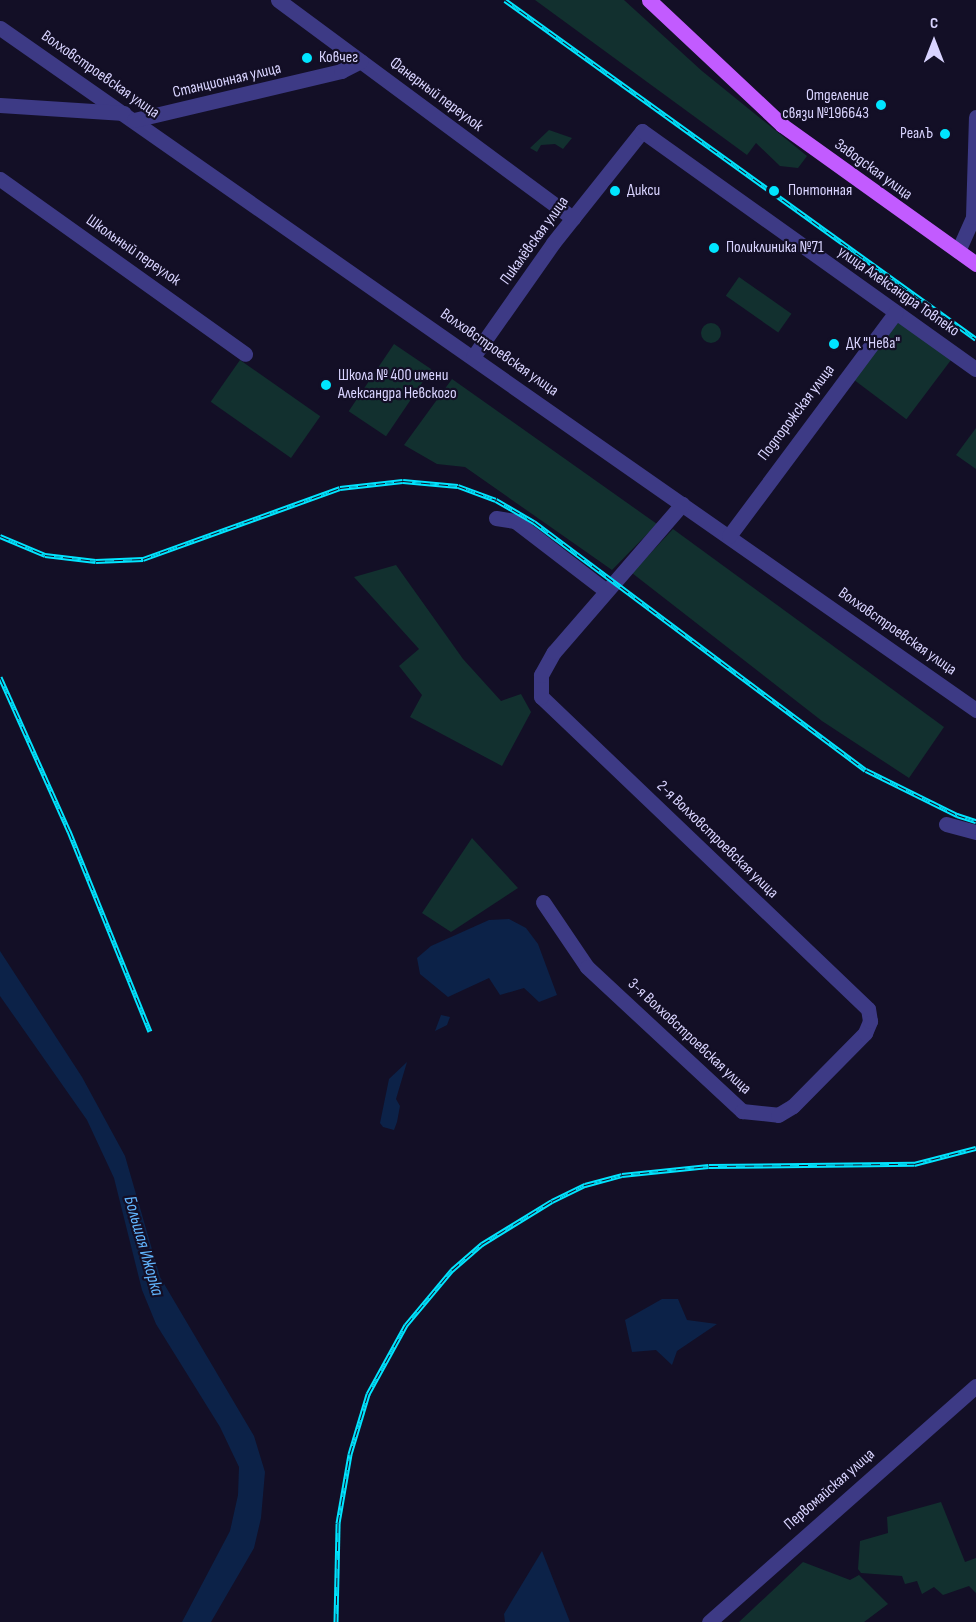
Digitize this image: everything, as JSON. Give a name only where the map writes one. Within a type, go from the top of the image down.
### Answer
[{"type":"main road","name":"Заводская улица","points":[[649,0],[782,125],[976,264]]},
{"type":"street","name":"Фанерный переулок","points":[[278,0],[573,218]]},
{"type":"street","name":"Волховстроевская улица","points":[[0,28],[976,710]]},
{"type":"street","name":"Станционная улица","points":[[0,105],[129,117],[329,74],[361,61]]},
{"type":"street","points":[[958,251],[973,217],[976,117]]},
{"type":"street","name":"улица Александра Товпеко","points":[[628,149],[642,131],[976,369]]},
{"type":"street","name":"Пикалёвская улица","points":[[473,357],[573,218],[628,149]]},
{"type":"street","name":"Школьный переулок","points":[[0,178],[245,354]]},
{"type":"street","name":"Подпорожская улица","points":[[729,536],[896,312]]},
{"type":"street","points":[[496,518],[515,521],[604,590],[682,504]]},
{"type":"street","name":"2-я Волховстроевская улица","points":[[604,590],[554,652],[541,675],[541,697],[868,1009]]},
{"type":"street","points":[[946,824],[976,832]]},
{"type":"street","name":"3-я Волховстроевская улица","points":[[543,902],[587,967],[742,1111],[778,1115],[794,1106],[865,1033],[870,1021],[868,1009]]},
{"type":"street","name":"Первомайская улица","points":[[709,1622],[976,1386]]},
{"type":"green space","points":[[535,0],[624,0],[702,71],[807,156],[798,168],[780,166],[756,143],[747,155]]},
{"type":"green space","points":[[549,130],[572,138],[563,149],[555,144],[541,145],[537,152],[530,148]]},
{"type":"green space","points":[[739,277],[791,314],[778,333],[726,296]]},
{"type":"green space","points":[[898,319],[952,359],[906,419],[853,379]]},
{"type":"green space","points":[[711,323],[718,326],[721,333],[718,340],[711,343],[704,340],[701,333],[704,326]]},
{"type":"green space","points":[[394,344],[431,369],[386,436],[349,411]]},
{"type":"green space","points":[[240,360],[320,416],[291,458],[211,402]]},
{"type":"green space","points":[[452,379],[657,524],[612,570],[465,467],[437,464],[404,445]]},
{"type":"green space","points":[[976,428],[976,469],[956,455]]},
{"type":"green space","points":[[673,529],[944,727],[909,778],[822,721],[632,573]]},
{"type":"green space","points":[[396,565],[463,659],[501,701],[521,694],[531,712],[502,766],[410,717],[422,695],[399,666],[419,649],[354,577]]},
{"type":"green space","points":[[472,838],[518,888],[451,932],[422,913]]},
{"type":"green space","points":[[941,1502],[965,1562],[976,1558],[976,1593],[969,1586],[943,1595],[934,1587],[922,1594],[917,1581],[905,1584],[902,1576],[861,1573],[858,1569],[860,1541],[888,1533],[887,1517]]},
{"type":"green space","points":[[803,1562],[850,1580],[859,1575],[888,1604],[864,1622],[739,1622]]},
{"type":"water","points":[[509,919],[526,928],[538,944],[557,995],[539,1002],[524,988],[500,995],[489,978],[448,997],[420,974],[417,958],[431,946],[489,920]]},
{"type":"water","name":"Большая Ижорка","points":[[0,951],[82,1077],[125,1156],[160,1277],[254,1436],[265,1472],[261,1518],[254,1548],[211,1622],[182,1622],[230,1531],[238,1495],[239,1467],[220,1427],[156,1324],[142,1290],[114,1178],[87,1120],[0,996]]},
{"type":"water","points":[[441,1015],[450,1017],[447,1025],[435,1031]]},
{"type":"water","points":[[407,1062],[396,1099],[400,1106],[397,1122],[394,1130],[383,1127],[380,1123],[389,1079]]},
{"type":"water","points":[[662,1299],[678,1299],[687,1320],[717,1324],[677,1351],[672,1365],[656,1350],[632,1352],[625,1320]]},
{"type":"water","points":[[542,1551],[570,1622],[505,1622],[504,1614]]},
{"type":"railway","points":[[505,0],[976,339]]},
{"type":"railway","points":[[0,536],[45,555],[96,561],[143,559],[340,488],[403,481],[458,486],[496,500],[534,522],[866,770],[957,815],[976,821]]},
{"type":"railway","points":[[0,677],[69,831],[150,1031]]},
{"type":"railway","points":[[336,1622],[338,1523],[350,1454],[368,1394],[406,1325],[452,1270],[482,1244],[552,1201],[585,1185],[622,1175],[709,1166],[914,1164],[976,1148]]},
{"type":"place","name":"Ковчег","points":[[307,58]]},
{"type":"place","name":"Отделение связи №196643","points":[[881,105]]},
{"type":"place","name":"РеалЪ","points":[[945,134]]},
{"type":"place","name":"Дикси","points":[[615,191]]},
{"type":"place","name":"Понтонная","points":[[774,191]]},
{"type":"place","name":"Поликлиника №71","points":[[714,248]]},
{"type":"place","name":"ДК \"Нева\"","points":[[834,344]]},
{"type":"place","name":"Школа № 400 имени Александра Невского","points":[[326,385]]}]
